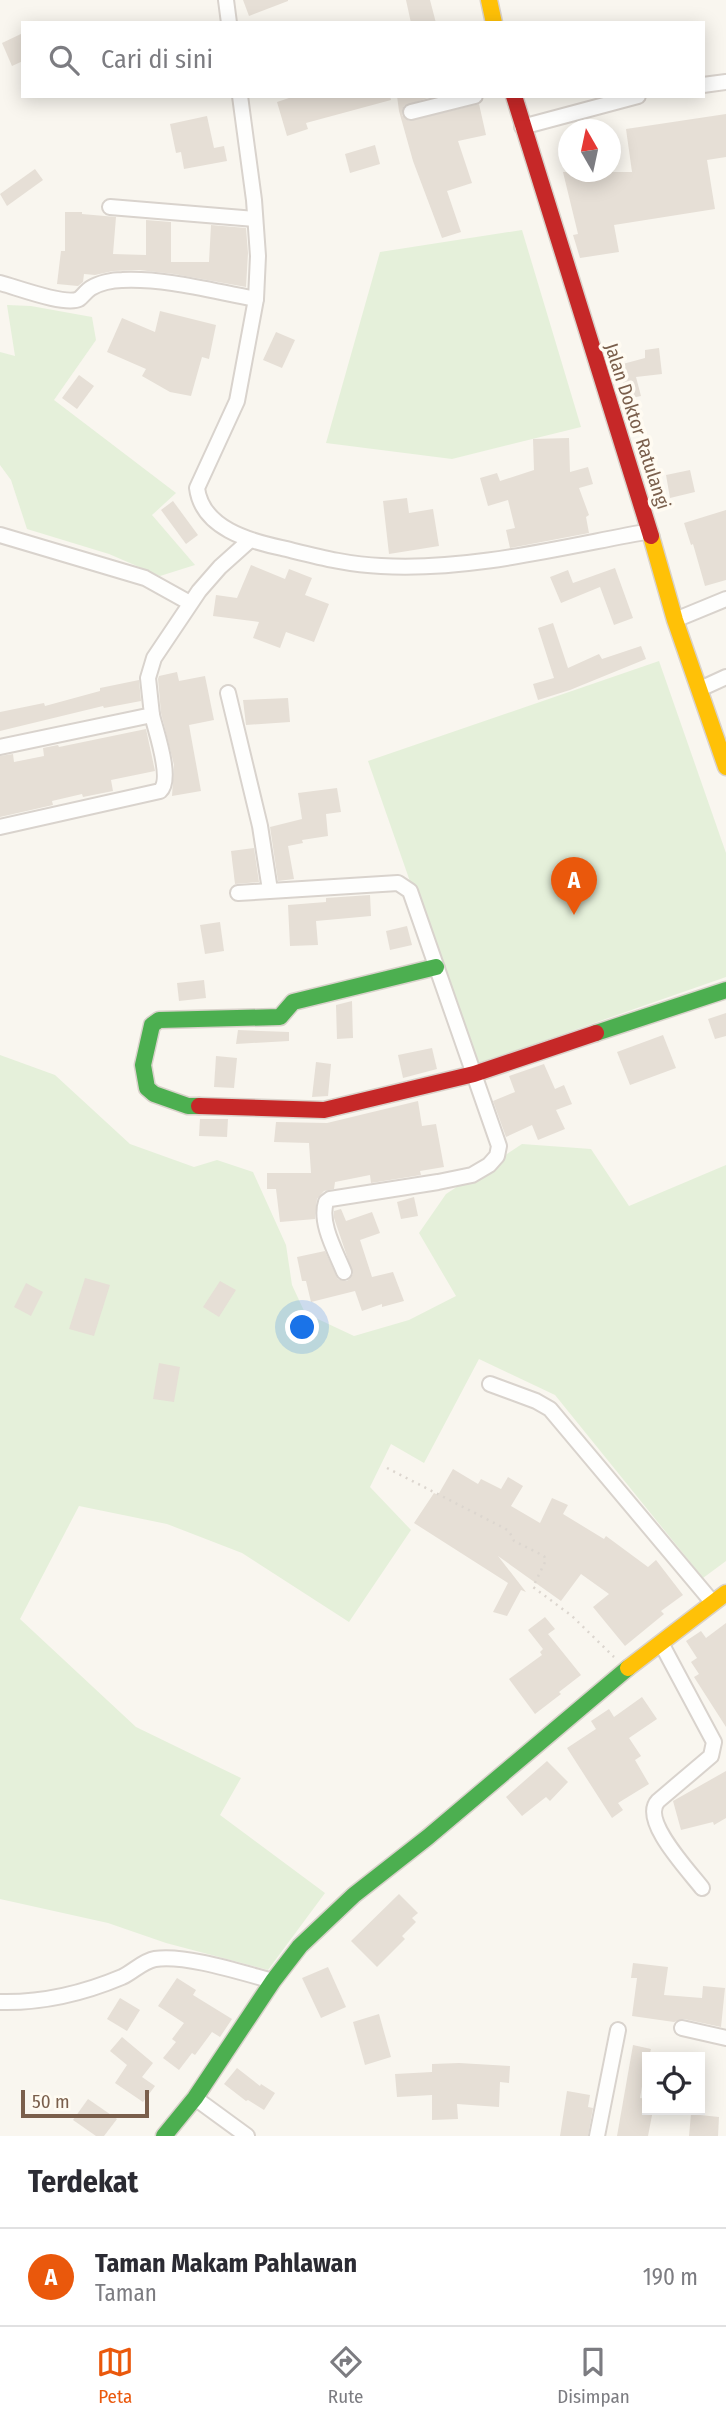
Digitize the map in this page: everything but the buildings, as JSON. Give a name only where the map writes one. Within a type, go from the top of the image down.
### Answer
[{"type":"main road","points":[[489,0],[494,21]]},
{"type":"main road","name":"Jalan Doktor Ratulangi","points":[[515,98],[650,531],[675,620],[726,767]]},
{"type":"main road","points":[[436,967],[293,1002],[280,1017],[159,1020],[152,1025],[143,1065],[147,1088],[154,1094],[188,1107],[324,1110],[474,1074],[726,990]]},
{"type":"main road","points":[[164,2136],[195,2098],[273,1981],[300,1946],[354,1895],[428,1837],[626,1669],[719,1598]]},
{"type":"street","points":[[226,0],[229,21]]},
{"type":"street","points":[[705,85],[726,82]]},
{"type":"street","points":[[240,98],[258,256],[256,299],[237,401],[197,488],[198,497],[206,512],[230,532],[249,541],[347,563],[381,566],[470,563],[650,531]]},
{"type":"street","points":[[411,112],[467,98]]},
{"type":"street","points":[[522,127],[631,98]]},
{"type":"street","points":[[110,207],[255,219]]},
{"type":"street","points":[[0,283],[67,301],[81,298],[88,289],[97,285],[118,280],[165,283],[256,299]]},
{"type":"street","points":[[0,535],[145,578],[190,603]]},
{"type":"street","points":[[0,827],[160,792],[164,786],[165,773],[152,715],[148,673],[154,658],[190,603],[220,567],[249,541]]},
{"type":"street","points":[[675,620],[726,599]]},
{"type":"street","points":[[700,689],[726,677]]},
{"type":"street","points":[[228,693],[260,826],[270,890]]},
{"type":"street","points":[[0,747],[152,715]]},
{"type":"street","points":[[238,893],[398,883],[405,886],[410,891],[499,1146],[497,1156],[482,1170],[471,1175],[330,1199],[326,1202],[324,1215],[328,1231],[344,1272]]},
{"type":"street","points":[[490,1384],[550,1409],[719,1598]]},
{"type":"street","points":[[661,1643],[714,1741],[711,1756],[658,1801],[653,1812],[656,1825],[670,1847],[702,1888]]},
{"type":"street","points":[[0,2001],[23,2003],[71,1993],[123,1977],[155,1959],[197,1962],[273,1981]]},
{"type":"street","points":[[682,2028],[726,2038]]},
{"type":"street","points":[[597,2136],[618,2030]]},
{"type":"street","points":[[195,2098],[247,2136]]},
{"type":"path","points":[[387,1468],[504,1528],[514,1541],[544,1556],[546,1560],[533,1587],[572,1616],[626,1669]]},
{"type":"green space","points":[[522,230],[581,427],[452,459],[326,443],[380,252]]},
{"type":"green space","points":[[7,305],[31,306],[92,317],[96,340],[54,400],[176,493],[152,515],[195,565],[160,576],[109,554],[27,529],[11,480],[0,465],[0,352],[15,356]]},
{"type":"green space","points":[[659,661],[726,853],[726,977],[474,1065],[368,761]]},
{"type":"green space","points":[[0,1055],[55,1075],[130,1144],[194,1167],[217,1160],[253,1172],[286,1245],[292,1285],[305,1313],[354,1336],[409,1320],[456,1296],[419,1233],[446,1194],[522,1144],[591,1149],[629,1206],[726,1165],[726,1561],[703,1578],[555,1395],[479,1359],[424,1463],[391,1444],[370,1487],[411,1530],[349,1622],[242,1553],[167,1524],[79,1506],[20,1619],[136,1727],[241,1778],[220,1815],[325,1893],[268,1970],[166,1943],[108,1923],[0,1899]]},
{"type":"traffic: fast","points":[[199,1106],[188,1106],[154,1094],[147,1088],[143,1065],[152,1025],[159,1020],[280,1017],[293,1002],[436,967]]},
{"type":"traffic: fast","points":[[596,1033],[726,990]]},
{"type":"traffic: fast","points":[[164,2136],[195,2098],[273,1981],[300,1946],[354,1895],[428,1837],[628,1668]]},
{"type":"traffic: slow","points":[[489,0],[494,21]]},
{"type":"traffic: slow","points":[[651,536],[675,620],[726,767]]},
{"type":"traffic: slow","points":[[628,1668],[726,1593]]},
{"type":"traffic: jam","points":[[515,98],[651,536]]},
{"type":"traffic: jam","points":[[199,1106],[324,1110],[474,1074],[596,1033]]},
{"type":"place","name":"Taman Makam Pahlawan","points":[[574,915]]}]
